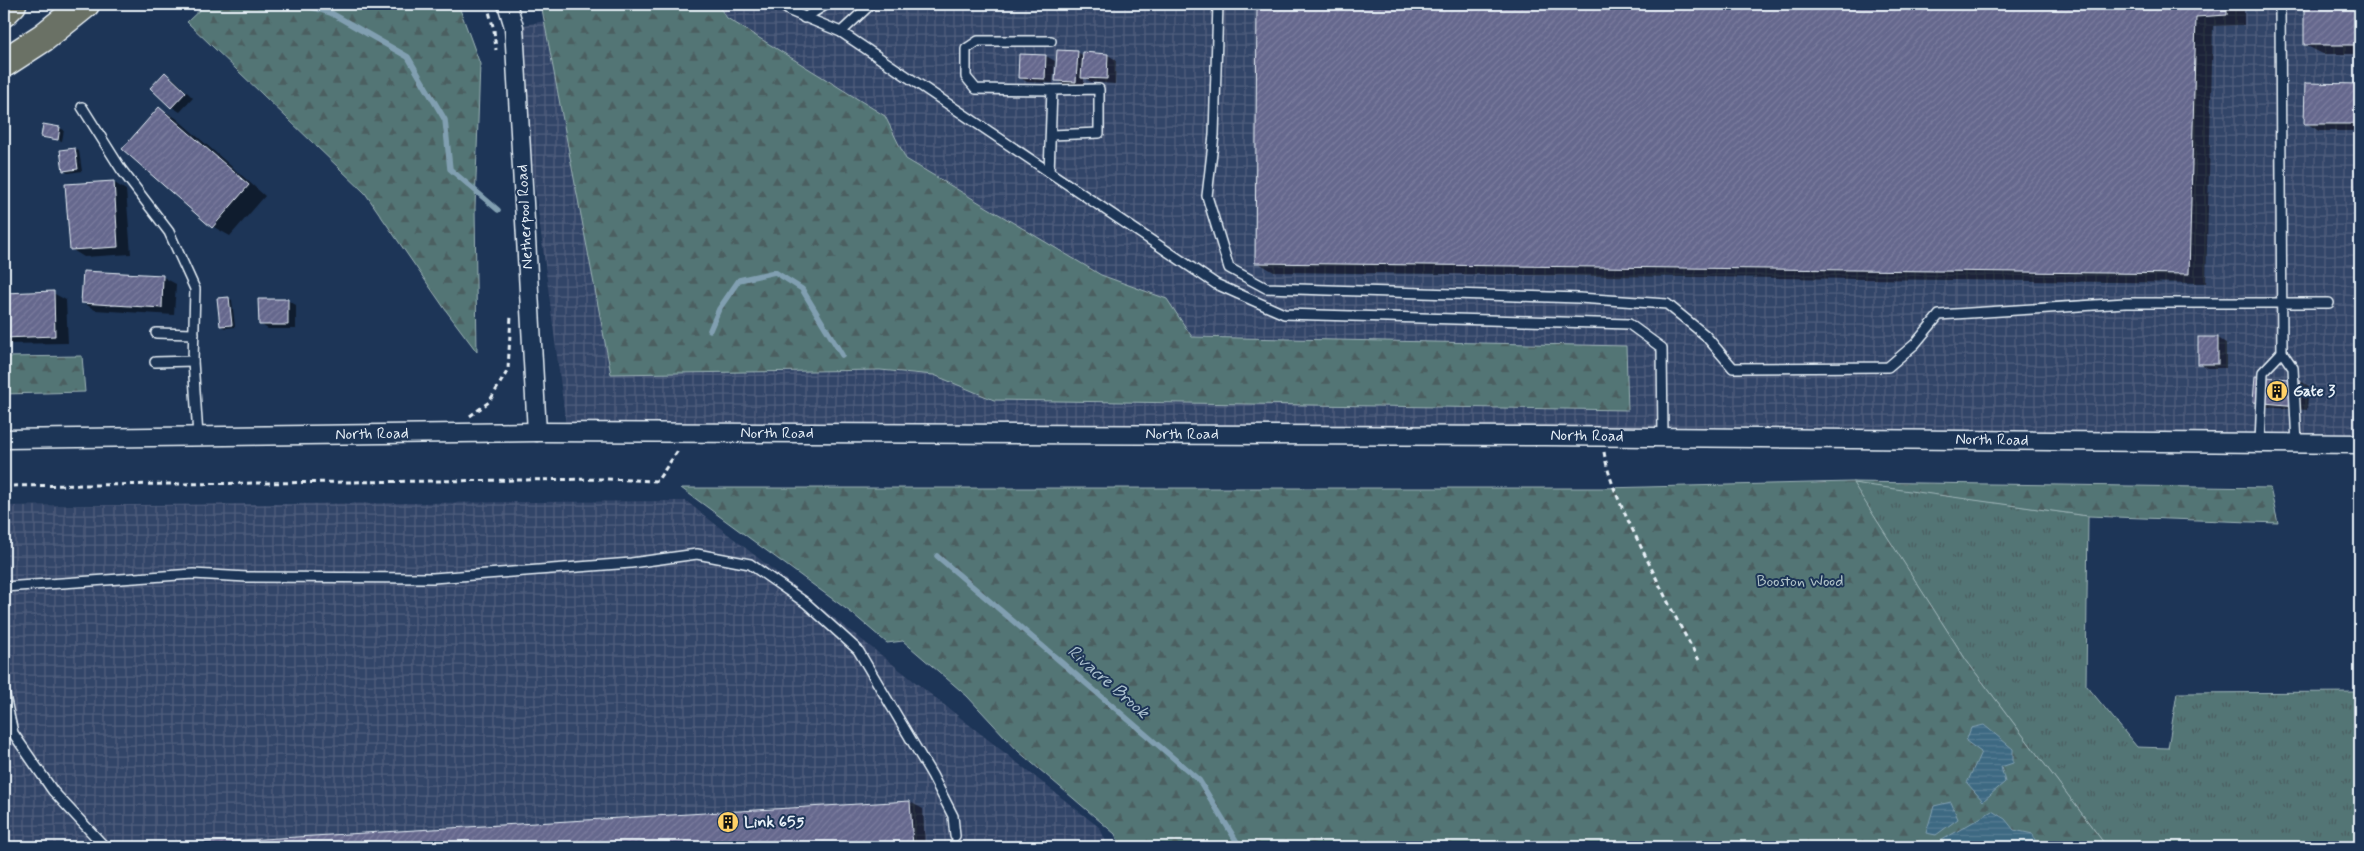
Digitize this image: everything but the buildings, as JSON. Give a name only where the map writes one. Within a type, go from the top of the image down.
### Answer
[{"type":"highway","points":[[4,12],[12,4]]},
{"type":"highway","points":[[4,63],[44,37],[85,4]]},
{"type":"street","name":"Netherpool Road","points":[[508,4],[514,27],[537,432]]},
{"type":"street","name":"North Road","points":[[4,439],[537,432],[691,432],[1602,436],[2360,444]]},
{"type":"lane","points":[[780,4],[790,12],[840,32],[1216,284],[1284,314],[1629,324],[1662,348],[1663,437]]},
{"type":"lane","points":[[804,18],[827,4]]},
{"type":"lane","points":[[840,32],[871,4]]},
{"type":"lane","points":[[1218,4],[1214,135],[1207,196],[1229,268],[1266,288],[1579,298],[1667,304],[1704,335],[1733,368],[1888,367],[1915,344],[1939,315],[2125,303],[2329,303]]},
{"type":"lane","points":[[2280,4],[2282,352],[2293,368],[2297,443]]},
{"type":"lane","points":[[1051,40],[978,41],[966,49],[966,77],[976,89],[1099,89],[1099,133],[1051,135]]},
{"type":"lane","points":[[1050,172],[1052,90]]},
{"type":"lane","points":[[82,107],[121,169],[169,232],[195,289],[193,361],[198,436]]},
{"type":"lane","points":[[156,333],[194,334]]},
{"type":"lane","points":[[2260,443],[2263,372],[2282,352]]},
{"type":"lane","points":[[155,362],[193,361]]},
{"type":"lane","points":[[4,587],[193,574],[247,577],[433,578],[631,562],[697,554],[750,564],[806,603],[858,650],[932,776],[953,816],[955,836]]},
{"type":"lane","points":[[4,691],[13,733],[53,791],[105,847]]},
{"type":"path","points":[[487,4],[494,30],[497,60]]},
{"type":"path","points":[[464,420],[489,402],[508,370],[511,314]]},
{"type":"path","points":[[4,486],[657,480],[691,432]]},
{"type":"path","points":[[1602,436],[1607,468],[1626,516],[1698,660]]},
{"type":"shaded area","points":[[631,4],[2360,4],[2360,444],[566,425],[514,27]]},
{"type":"shaded area","points":[[686,501],[1100,828],[1108,847],[4,847],[4,506]]},
{"type":"shaded area","points":[[1984,725],[2013,749],[2013,763],[2001,767],[2005,782],[1983,801],[1967,783],[1981,752],[1966,741],[1971,728]]},
{"type":"shaded area","points":[[1951,802],[1958,819],[1936,835],[1926,833],[1934,806]]},
{"type":"shaded area","points":[[1992,811],[2005,819],[2014,830],[2033,834],[2037,847],[1930,847]]},
{"type":"green space","points":[[206,4],[458,4],[480,64],[475,207],[477,352],[365,193],[187,22]]},
{"type":"green space","points":[[541,4],[717,4],[727,18],[885,116],[906,159],[1101,275],[1167,299],[1192,337],[1626,346],[1628,410],[994,400],[934,375],[880,370],[611,374]]},
{"type":"green space","points":[[82,356],[85,392],[4,394],[4,357]]},
{"type":"green space","points":[[1852,482],[2088,516],[2086,685],[2137,747],[2168,748],[2177,693],[2360,692],[2360,847],[2107,847],[1966,660]]},
{"type":"green space","name":"Booston Wood","points":[[1852,482],[2270,488],[2278,523],[2088,516],[1853,483],[1966,660],[2107,847],[1121,847],[1115,834],[1018,751],[967,696],[903,641],[887,643],[853,614],[681,488],[1604,488]]},
{"type":"waterway","name":"Rivacre Brook","points":[[302,4],[331,13],[408,57],[445,120],[450,169],[498,210]]},
{"type":"waterway","points":[[710,330],[719,309],[739,280],[775,272],[802,289],[842,355]]},
{"type":"waterway","name":"Rivacre Brook","points":[[937,556],[1199,780],[1240,847]]},
{"type":"place","name":"Gate 3","points":[[2277,391]]},
{"type":"place","name":"Link 655","points":[[728,822]]}]
